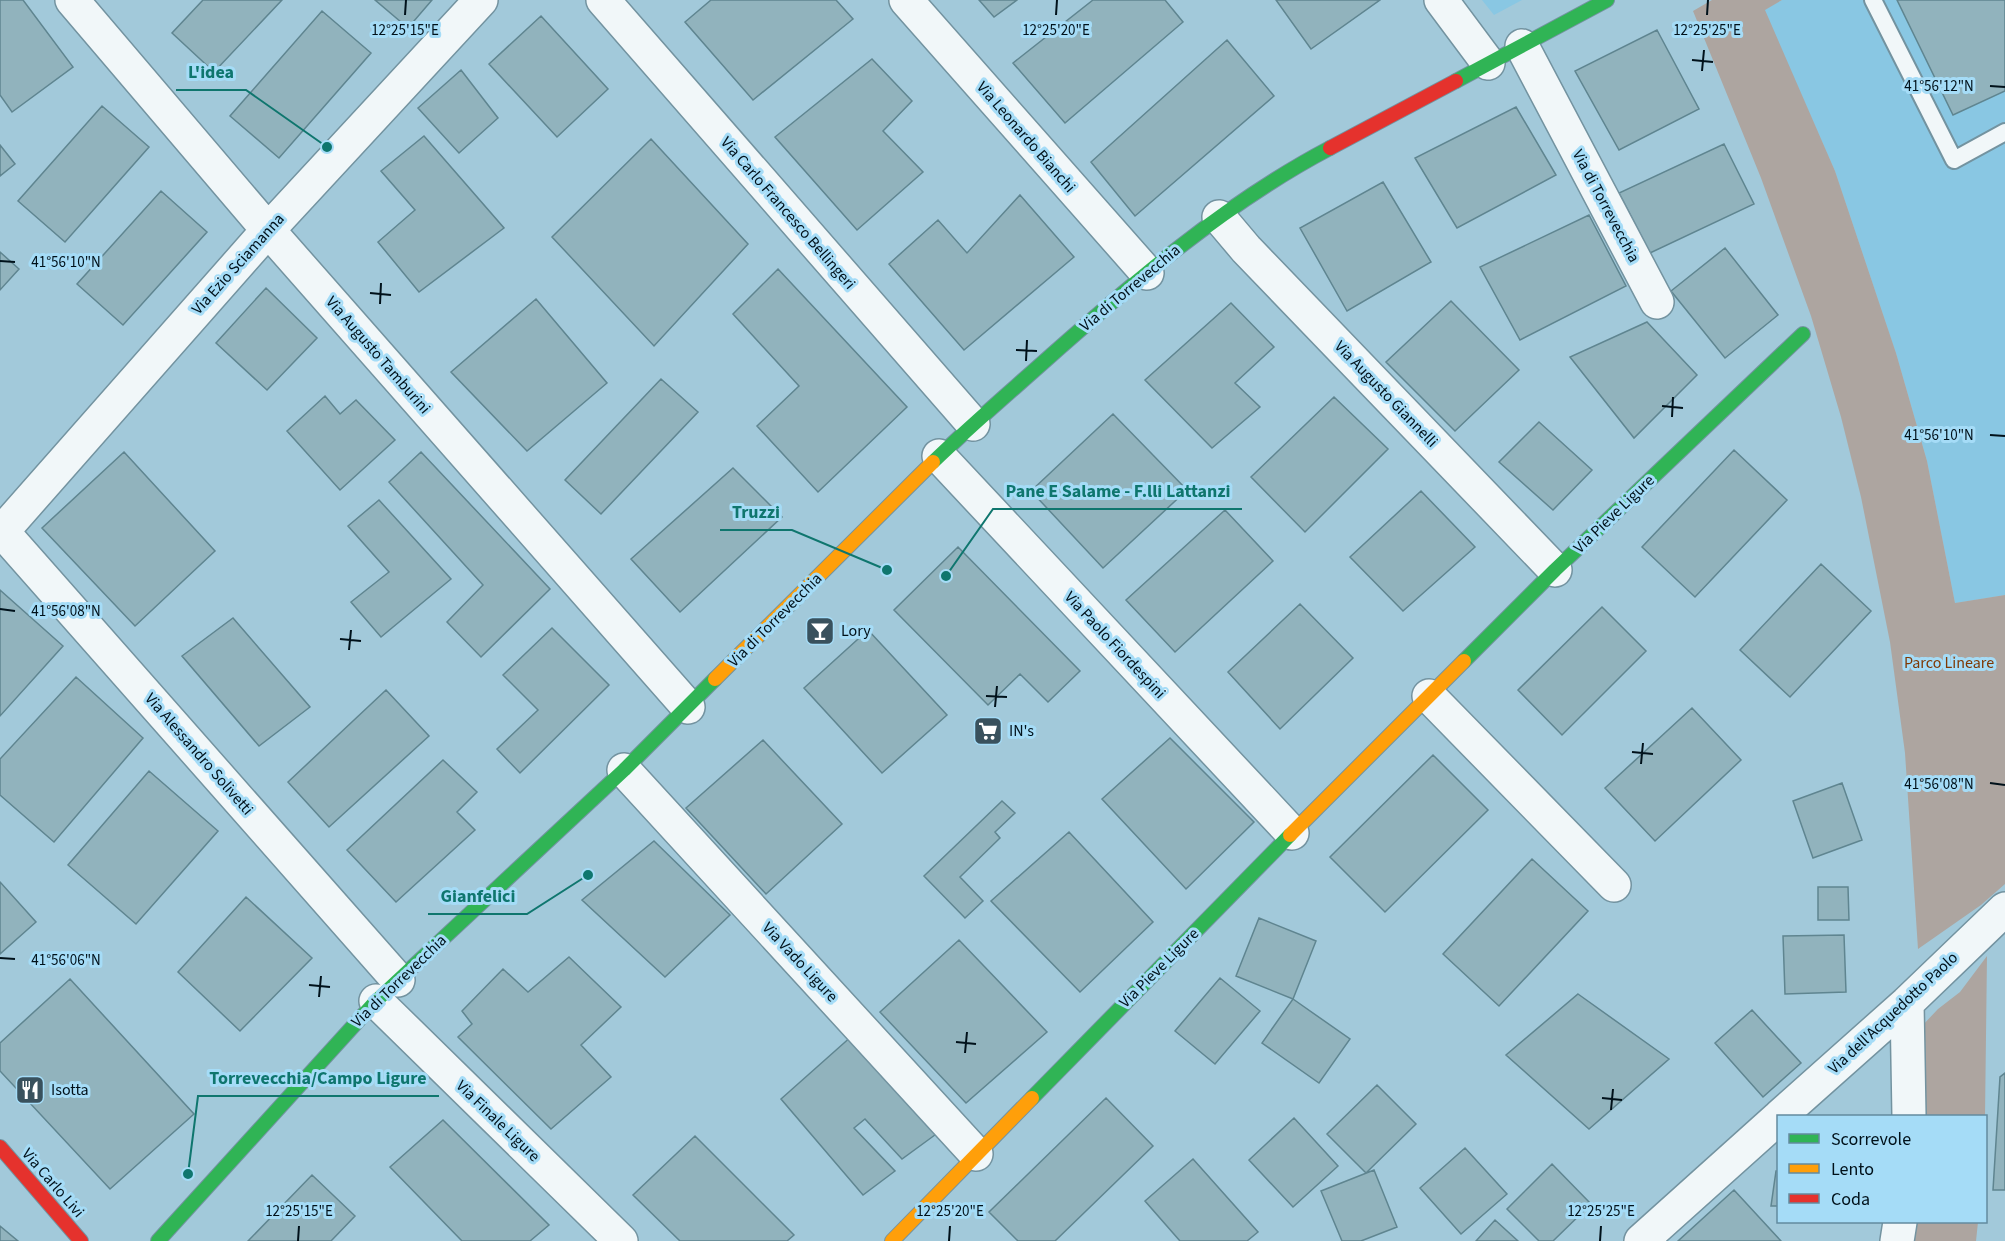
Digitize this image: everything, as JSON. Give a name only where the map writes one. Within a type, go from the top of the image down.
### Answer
[{"type":"main road","name":"Via di Torrevecchia","points":[[158,1241],[387,990],[624,770],[939,456],[1073,336],[1147,273],[1254,192],[1607,0]]},
{"type":"main road","name":"Via Pieve Ligure","points":[[892,1241],[1292,833],[1555,570],[1803,334]]},
{"type":"main road","name":"Via Carlo Livi","points":[[0,1147],[81,1241]]},
{"type":"street","name":"Via Augusto Tamburini","points":[[72,0],[268,230],[688,707]]},
{"type":"street","name":"Via Ezio Sciamanna","points":[[1,531],[268,230],[481,0]]},
{"type":"street","name":"Via Carlo Francesco Bellingeri","points":[[603,0],[973,424]]},
{"type":"street","name":"Via Leonardo Bianchi","points":[[906,0],[1147,273]]},
{"type":"street","points":[[1441,0],[1488,63]]},
{"type":"street","name":"Via di Torrevecchia","points":[[1522,46],[1657,302]]},
{"type":"street","name":"Via Augusto Giannelli","points":[[1220,217],[1254,257],[1555,570]]},
{"type":"street","name":"Via Paolo Fiordespini","points":[[939,456],[1292,833]]},
{"type":"street","name":"Via Alessandro Solivetti","points":[[1,531],[387,990]]},
{"type":"street","points":[[1429,696],[1614,885]]},
{"type":"street","name":"Via Vado Ligure","points":[[624,770],[976,1154]]},
{"type":"street","name":"Via dell'Acquedotto Paolo","points":[[1781,1115],[1907,1003],[2005,909]]},
{"type":"street","name":"Via Finale Ligure","points":[[387,990],[621,1241]]},
{"type":"street","points":[[1907,1003],[1909,1115]]},
{"type":"street","name":"Via dell'Acquedotto Paolo","points":[[1641,1241],[1777,1119]]},
{"type":"street","points":[[1897,1241],[1900,1223]]},
{"type":"lane","points":[[1873,0],[1954,160],[2005,132]]},
{"type":"shaded area","points":[[1482,0],[1522,0],[1494,15]]},
{"type":"shaded area","points":[[1782,0],[2005,0],[2005,595],[1955,603],[1927,461],[1896,353],[1835,171],[1764,10]]},
{"type":"green space","name":"Parco Lineare","points":[[1712,0],[1782,0],[1765,10],[1835,171],[1896,353],[1927,461],[1955,603],[2005,595],[2005,884],[1981,905],[1918,949],[1905,753],[1890,642],[1861,497],[1841,417],[1811,316],[1761,178],[1693,11]]},
{"type":"green space","points":[[1987,956],[1985,1115],[1918,1115],[1921,1027],[1938,1009],[1960,992]]},
{"type":"green space","points":[[1909,1223],[1978,1223],[1976,1241],[1907,1241]]},
{"type":"building","points":[[0,0],[23,0],[73,67],[12,112],[0,95]]},
{"type":"building","points":[[203,0],[282,0],[214,72],[172,33]]},
{"type":"building","points":[[375,0],[432,0],[408,28]]},
{"type":"building","points":[[711,0],[836,0],[853,19],[753,100],[685,22]]},
{"type":"building","points":[[979,0],[1017,0],[994,17]]},
{"type":"building","points":[[1093,0],[1165,0],[1183,22],[1065,123],[1013,63]]},
{"type":"building","points":[[1276,0],[1380,0],[1311,49]]},
{"type":"building","points":[[1897,0],[2005,0],[2005,91],[1953,115]]},
{"type":"building","points":[[322,11],[371,53],[279,158],[230,116]]},
{"type":"building","points":[[541,16],[608,89],[557,137],[489,64]]},
{"type":"building","points":[[1657,30],[1699,109],[1619,150],[1575,71]]},
{"type":"building","points":[[1227,40],[1274,96],[1135,216],[1091,162]]},
{"type":"building","points":[[872,59],[912,101],[883,131],[923,172],[857,230],[775,137]]},
{"type":"building","points":[[461,70],[498,118],[459,153],[418,108]]},
{"type":"building","points":[[102,106],[149,147],[65,242],[18,201]]},
{"type":"building","points":[[1516,107],[1556,175],[1457,228],[1415,158]]},
{"type":"building","points":[[424,136],[504,228],[419,292],[378,242],[415,210],[381,171]]},
{"type":"building","points":[[651,139],[748,244],[654,346],[552,237]]},
{"type":"building","points":[[1724,144],[1754,204],[1650,253],[1619,193]]},
{"type":"building","points":[[0,145],[15,164],[0,176]]},
{"type":"building","points":[[1383,182],[1431,262],[1347,311],[1300,228]]},
{"type":"building","points":[[161,191],[207,232],[123,325],[77,284]]},
{"type":"building","points":[[1020,195],[1074,257],[964,350],[889,264],[938,220],[967,253]]},
{"type":"building","points":[[1589,215],[1626,286],[1520,340],[1480,267]]},
{"type":"building","points":[[1725,248],[1778,315],[1725,358],[1671,291]]},
{"type":"building","points":[[0,252],[19,269],[0,290]]},
{"type":"building","points":[[778,269],[907,407],[818,492],[757,426],[799,386],[733,314]]},
{"type":"building","points":[[266,288],[317,338],[267,390],[216,343]]},
{"type":"building","points":[[536,299],[607,383],[527,451],[451,372]]},
{"type":"building","points":[[1451,301],[1519,370],[1455,431],[1386,362]]},
{"type":"building","points":[[1231,303],[1274,347],[1235,383],[1260,407],[1212,448],[1145,380]]},
{"type":"building","points":[[1647,322],[1697,375],[1634,438],[1570,357]]},
{"type":"building","points":[[661,379],[698,412],[601,514],[565,480]]},
{"type":"building","points":[[325,396],[340,414],[356,400],[395,440],[340,490],[287,431]]},
{"type":"building","points":[[1334,397],[1388,449],[1305,532],[1251,477]]},
{"type":"building","points":[[1113,414],[1187,490],[1103,568],[1031,491]]},
{"type":"building","points":[[1539,422],[1592,470],[1553,510],[1499,462]]},
{"type":"building","points":[[1734,450],[1787,500],[1695,597],[1642,547]]},
{"type":"building","points":[[124,452],[215,551],[135,626],[42,528]]},
{"type":"building","points":[[421,452],[550,589],[481,657],[447,622],[483,585],[389,482]]},
{"type":"building","points":[[733,468],[782,517],[680,612],[631,559]]},
{"type":"building","points":[[1421,491],[1475,547],[1403,611],[1350,557]]},
{"type":"building","points":[[379,500],[451,579],[381,637],[351,602],[389,572],[348,526]]},
{"type":"building","points":[[1225,510],[1273,561],[1175,652],[1126,600]]},
{"type":"building","points":[[958,547],[1080,671],[1048,702],[1020,674],[988,705],[894,610]]},
{"type":"building","points":[[1821,564],[1871,611],[1790,697],[1740,650]]},
{"type":"building","points":[[0,590],[63,646],[0,716]]},
{"type":"building","points":[[1300,604],[1353,658],[1280,729],[1228,672]]},
{"type":"building","points":[[1602,607],[1646,651],[1562,735],[1518,690]]},
{"type":"building","points":[[233,618],[310,707],[259,746],[182,656]]},
{"type":"building","points":[[552,628],[609,685],[520,773],[497,749],[538,710],[503,675]]},
{"type":"building","points":[[868,630],[947,715],[882,773],[804,688]]},
{"type":"building","points":[[76,677],[143,738],[54,842],[0,795],[0,759]]},
{"type":"building","points":[[386,690],[429,736],[329,827],[288,782]]},
{"type":"building","points":[[1692,708],[1741,760],[1655,841],[1605,788]]},
{"type":"building","points":[[1170,738],[1254,822],[1186,889],[1102,799]]},
{"type":"building","points":[[763,740],[842,824],[766,894],[686,808]]},
{"type":"building","points":[[1433,755],[1488,810],[1385,912],[1330,857]]},
{"type":"building","points":[[443,760],[477,792],[457,812],[475,830],[396,902],[347,850]]},
{"type":"building","points":[[149,771],[218,831],[136,924],[68,865]]},
{"type":"building","points":[[1842,783],[1862,840],[1813,858],[1793,801]]},
{"type":"building","points":[[1002,801],[1015,813],[995,832],[1000,838],[960,877],[983,901],[965,918],[924,876]]},
{"type":"building","points":[[1069,832],[1153,922],[1080,992],[991,901]]},
{"type":"building","points":[[654,841],[730,915],[665,977],[582,900]]},
{"type":"building","points":[[1532,859],[1588,911],[1499,1006],[1443,954]]},
{"type":"building","points":[[0,882],[36,922],[0,954]]},
{"type":"building","points":[[1818,887],[1848,887],[1849,920],[1818,920]]},
{"type":"building","points":[[246,897],[312,958],[240,1031],[178,972]]},
{"type":"building","points":[[1259,918],[1316,941],[1293,999],[1236,976]]},
{"type":"building","points":[[1844,935],[1846,992],[1785,994],[1783,936]]},
{"type":"building","points":[[959,940],[1047,1032],[966,1103],[880,1012]]},
{"type":"building","points":[[569,957],[621,1007],[581,1045],[611,1077],[551,1129],[458,1037],[472,1024],[462,1011],[503,969],[528,992]]},
{"type":"building","points":[[1220,978],[1260,1011],[1215,1064],[1175,1031]]},
{"type":"building","points":[[70,979],[194,1114],[110,1189],[0,1071],[0,1043]]},
{"type":"building","points":[[1578,994],[1669,1059],[1589,1129],[1506,1055]]},
{"type":"building","points":[[1293,999],[1350,1039],[1319,1083],[1262,1043]]},
{"type":"building","points":[[1752,1010],[1801,1063],[1763,1097],[1715,1043]]},
{"type":"building","points":[[853,1035],[939,1132],[902,1159],[865,1119],[854,1128],[895,1171],[863,1195],[781,1099]]},
{"type":"building","points":[[2005,1073],[2005,1190],[1993,1190],[2000,1077]]},
{"type":"building","points":[[1377,1085],[1416,1124],[1366,1173],[1327,1134]]},
{"type":"building","points":[[1106,1098],[1153,1146],[1055,1241],[1018,1241],[989,1212]]},
{"type":"building","points":[[1294,1118],[1338,1166],[1293,1207],[1249,1160]]},
{"type":"building","points":[[443,1120],[549,1225],[530,1241],[462,1241],[390,1167]]},
{"type":"building","points":[[695,1136],[794,1235],[787,1241],[680,1241],[633,1195]]},
{"type":"building","points":[[1465,1148],[1507,1194],[1461,1234],[1420,1188]]},
{"type":"building","points":[[1193,1159],[1258,1232],[1247,1241],[1180,1241],[1145,1201]]},
{"type":"building","points":[[1552,1164],[1591,1204],[1553,1241],[1539,1241],[1507,1209]]},
{"type":"building","points":[[1374,1170],[1397,1227],[1361,1241],[1342,1241],[1321,1191]]},
{"type":"building","points":[[1776,1171],[1777,1171],[1777,1206],[1771,1206]]},
{"type":"building","points":[[312,1175],[355,1216],[331,1241],[248,1241]]},
{"type":"building","points":[[1734,1190],[1781,1241],[1678,1241]]},
{"type":"building","points":[[1495,1220],[1518,1241],[1476,1241]]},
{"type":"building","points":[[0,1226],[18,1241],[0,1241]]},
{"type":"traffic: fast","points":[[1456,81],[1607,0]]},
{"type":"traffic: fast","points":[[933,462],[1072,337],[1178,248],[1252,195],[1290,170],[1330,148]]},
{"type":"traffic: fast","points":[[1464,661],[1555,570],[1803,334]]},
{"type":"traffic: fast","points":[[158,1241],[376,1001],[624,770],[715,679]]},
{"type":"traffic: fast","points":[[1032,1098],[1290,835]]},
{"type":"traffic: slow","points":[[715,679],[933,462]]},
{"type":"traffic: slow","points":[[1290,835],[1464,661]]},
{"type":"traffic: slow","points":[[892,1241],[1032,1098]]},
{"type":"traffic: jam","points":[[1330,148],[1456,81]]},
{"type":"traffic: jam","points":[[0,1147],[81,1241]]},
{"type":"place","name":"L'idea","points":[[327,147]]},
{"type":"place","name":"Truzzi","points":[[887,570]]},
{"type":"place","name":"Pane E Salame - F.lli Lattanzi","points":[[946,576]]},
{"type":"place","name":"Lory","points":[[820,631]]},
{"type":"place","name":"IN's","points":[[988,731]]},
{"type":"place","name":"Gianfelici","points":[[588,875]]},
{"type":"place","name":"Isotta","points":[[30,1090]]},
{"type":"place","name":"Torrevecchia/Campo Ligure","points":[[188,1174]]}]
